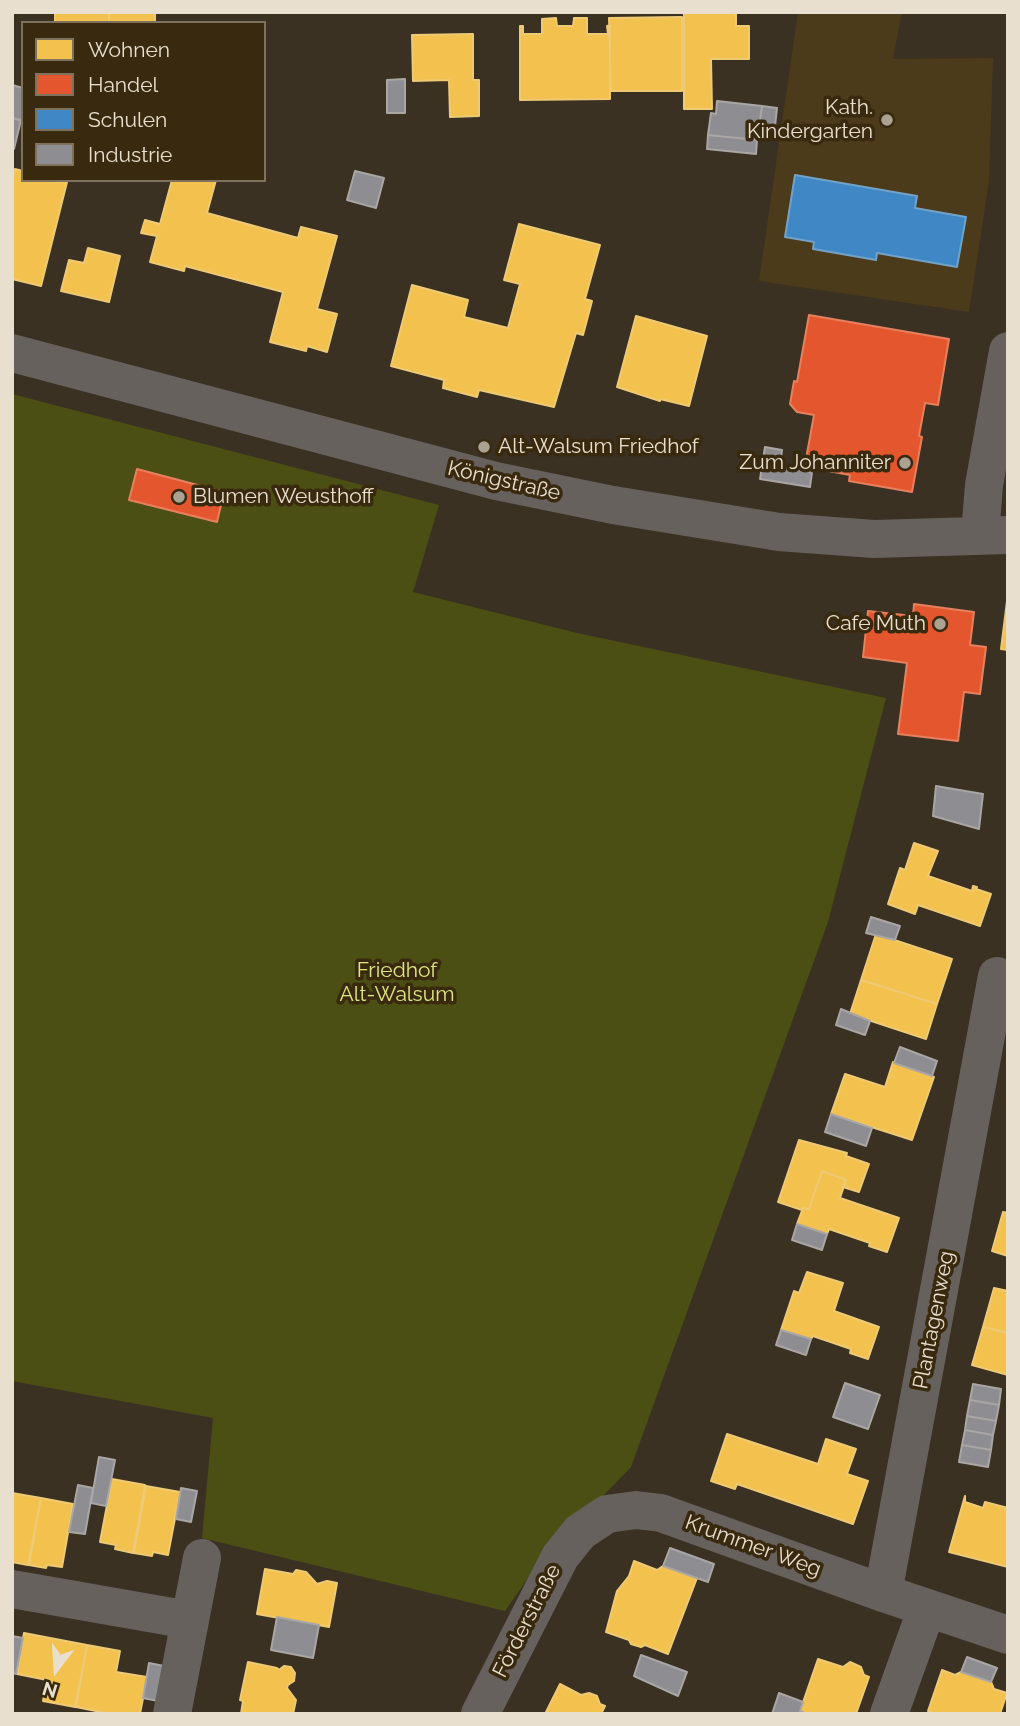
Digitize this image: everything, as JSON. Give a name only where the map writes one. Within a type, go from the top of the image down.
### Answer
[{"type":"street","points":[[994,535],[984,485],[1008,351]]},
{"type":"street","name":"Königstraße","points":[[12,353],[496,481],[613,505],[779,532],[874,539],[994,535]]},
{"type":"street","name":"Plantagenweg","points":[[883,1593],[997,1049],[997,976]]},
{"type":"street","name":"Krummer Weg","points":[[580,1532],[607,1514],[636,1510],[661,1513],[1008,1635]]},
{"type":"street","name":"Förderstraße","points":[[480,1714],[560,1557],[580,1532]]},
{"type":"street","points":[[172,1714],[202,1558]]},
{"type":"street","points":[[12,1589],[189,1620]]},
{"type":"street","points":[[889,1714],[927,1608]]},
{"type":"shaded area","name":"Kath. Kindergarten","points":[[798,12],[902,12],[893,59],[993,58],[989,181],[969,312],[759,281]]},
{"type":"green space","name":"Friedhof Alt-Walsum","points":[[12,394],[439,505],[413,592],[577,633],[886,698],[828,922],[631,1467],[540,1561],[505,1611],[202,1538],[213,1418],[12,1381]]},
{"type":"building: Wohnen","points":[[55,12],[109,12],[109,21],[55,21]]},
{"type":"building: Wohnen","points":[[109,12],[155,12],[155,21],[109,21]]},
{"type":"building: Wohnen","points":[[684,12],[736,12],[736,26],[749,26],[749,59],[711,59],[712,109],[684,109]]},
{"type":"building: Wohnen","points":[[682,17],[682,91],[611,91],[609,18]]},
{"type":"building: Wohnen","points":[[556,18],[557,26],[573,26],[574,18],[587,18],[587,34],[608,34],[607,26],[610,25],[610,99],[520,100],[520,26],[523,26],[523,34],[542,34],[542,19]]},
{"type":"building: Wohnen","points":[[473,34],[473,80],[479,80],[479,116],[450,117],[449,80],[413,81],[412,35]]},
{"type":"building: Wohnen","points":[[15,169],[21,170],[21,182],[67,182],[41,286],[12,279],[12,181]]},
{"type":"building: Wohnen","points":[[171,182],[215,182],[207,213],[298,238],[301,227],[337,236],[317,309],[337,314],[327,352],[307,346],[306,351],[270,342],[283,292],[185,266],[184,271],[150,262],[157,236],[141,233],[145,220],[160,224]]},
{"type":"building: Wohnen","points":[[519,224],[600,245],[585,299],[592,301],[583,335],[576,333],[554,407],[479,390],[477,397],[443,388],[444,380],[391,366],[412,285],[468,300],[464,317],[508,328],[520,284],[504,280]]},
{"type":"building: Wohnen","points":[[88,248],[120,256],[109,302],[61,291],[69,260],[84,263]]},
{"type":"building: Wohnen","points":[[636,316],[707,336],[689,406],[660,401],[617,387]]},
{"type":"building: Wohnen","points":[[1008,601],[1008,650],[1001,649]]},
{"type":"building: Wohnen","points":[[914,843],[938,851],[928,876],[972,891],[973,886],[977,887],[976,889],[991,894],[980,926],[918,905],[915,914],[888,904],[900,868],[905,870]]},
{"type":"building: Wohnen","points":[[876,934],[952,959],[937,1004],[861,980]]},
{"type":"building: Wohnen","points":[[861,980],[937,1004],[926,1039],[850,1014]]},
{"type":"building: Wohnen","points":[[893,1062],[934,1077],[912,1140],[831,1114],[845,1074],[885,1087]]},
{"type":"building: Wohnen","points":[[799,1140],[847,1153],[846,1156],[869,1164],[859,1192],[843,1187],[846,1180],[822,1171],[809,1209],[802,1210],[778,1202]]},
{"type":"building: Wohnen","points":[[822,1171],[846,1180],[840,1198],[899,1218],[887,1252],[829,1229],[827,1234],[797,1224],[803,1208],[809,1209]]},
{"type":"building: Wohnen","points":[[1003,1212],[1008,1213],[1008,1256],[992,1251]]},
{"type":"building: Wohnen","points":[[807,1272],[843,1283],[834,1311],[879,1327],[868,1359],[850,1353],[851,1349],[813,1336],[811,1339],[781,1330],[794,1291],[799,1293]]},
{"type":"building: Wohnen","points":[[994,1288],[1008,1291],[1008,1333],[983,1327]]},
{"type":"building: Wohnen","points":[[983,1327],[1008,1333],[1008,1375],[972,1365]]},
{"type":"building: Wohnen","points":[[727,1434],[818,1464],[826,1439],[856,1449],[847,1474],[868,1481],[853,1524],[737,1484],[735,1489],[711,1481]]},
{"type":"building: Wohnen","points":[[112,1479],[145,1485],[133,1553],[115,1549],[116,1545],[100,1542]]},
{"type":"building: Wohnen","points":[[146,1486],[180,1492],[168,1555],[153,1552],[152,1556],[134,1553]]},
{"type":"building: Wohnen","points":[[12,1493],[41,1498],[28,1565],[12,1562]]},
{"type":"building: Wohnen","points":[[965,1496],[965,1502],[983,1508],[985,1502],[1008,1508],[1008,1567],[949,1552]]},
{"type":"building: Wohnen","points":[[41,1498],[73,1504],[62,1567],[29,1565]]},
{"type":"building: Wohnen","points":[[634,1561],[657,1570],[663,1566],[697,1578],[668,1654],[645,1645],[641,1647],[631,1644],[629,1640],[606,1632],[617,1591],[629,1576]]},
{"type":"building: Wohnen","points":[[265,1569],[293,1574],[296,1570],[306,1572],[317,1584],[327,1581],[337,1583],[329,1627],[257,1614]]},
{"type":"building: Wohnen","points":[[24,1633],[87,1645],[75,1707],[43,1701],[47,1680],[17,1674]]},
{"type":"building: Wohnen","points":[[87,1645],[120,1651],[116,1672],[147,1677],[140,1714],[111,1714],[76,1707]]},
{"type":"building: Wohnen","points":[[818,1659],[843,1667],[850,1662],[861,1667],[864,1675],[869,1677],[856,1714],[807,1714],[800,1711]]},
{"type":"building: Wohnen","points":[[248,1662],[279,1670],[284,1666],[291,1667],[295,1673],[294,1681],[287,1688],[296,1700],[293,1714],[241,1714],[243,1701],[240,1700]]},
{"type":"building: Wohnen","points":[[942,1670],[955,1675],[961,1672],[991,1682],[994,1689],[1007,1693],[1000,1714],[937,1714],[928,1711]]},
{"type":"building: Wohnen","points":[[560,1684],[581,1695],[589,1693],[597,1696],[600,1704],[605,1706],[601,1714],[545,1714]]},
{"type":"building: Handel","points":[[809,315],[949,339],[938,405],[925,403],[912,492],[849,481],[850,475],[823,470],[824,462],[806,459],[814,415],[797,412],[790,404],[794,381],[797,382]]},
{"type":"building: Handel","points":[[137,469],[224,492],[217,522],[129,500]]},
{"type":"building: Handel","points":[[914,604],[974,612],[970,645],[986,647],[980,694],[964,692],[958,741],[898,734],[907,663],[863,657],[868,611],[913,616]]},
{"type":"building: Schulen","points":[[795,175],[917,196],[915,208],[966,217],[957,267],[877,253],[876,260],[813,249],[814,242],[785,237]]},
{"type":"building: Industrie","points":[[405,79],[405,113],[387,113],[387,80]]},
{"type":"building: Industrie","points":[[12,85],[21,87],[21,120],[12,118]]},
{"type":"building: Industrie","points":[[717,101],[762,106],[757,140],[708,135],[711,113],[716,114]]},
{"type":"building: Industrie","points":[[762,106],[777,108],[774,136],[758,135]]},
{"type":"building: Industrie","points":[[12,118],[21,120],[14,149],[12,148]]},
{"type":"building: Industrie","points":[[708,135],[757,140],[756,154],[707,149]]},
{"type":"building: Industrie","points":[[355,171],[384,178],[376,208],[347,200]]},
{"type":"building: Industrie","points":[[765,447],[782,450],[780,467],[812,472],[810,487],[760,479]]},
{"type":"building: Industrie","points":[[936,786],[983,794],[979,829],[933,816]]},
{"type":"building: Industrie","points":[[871,917],[900,926],[895,940],[866,933]]},
{"type":"building: Industrie","points":[[841,1009],[870,1021],[865,1035],[836,1025]]},
{"type":"building: Industrie","points":[[900,1047],[937,1061],[932,1076],[894,1063]]},
{"type":"building: Industrie","points":[[831,1114],[872,1128],[866,1146],[825,1132]]},
{"type":"building: Industrie","points":[[797,1224],[827,1234],[822,1250],[792,1240]]},
{"type":"building: Industrie","points":[[781,1330],[811,1339],[806,1355],[776,1345]]},
{"type":"building: Industrie","points":[[845,1383],[880,1395],[868,1429],[833,1417]]},
{"type":"building: Industrie","points":[[973,1384],[1001,1389],[999,1405],[970,1400]]},
{"type":"building: Industrie","points":[[970,1400],[999,1405],[996,1421],[967,1416]]},
{"type":"building: Industrie","points":[[967,1416],[996,1421],[993,1435],[965,1430]]},
{"type":"building: Industrie","points":[[965,1430],[993,1435],[991,1450],[962,1445]]},
{"type":"building: Industrie","points":[[962,1445],[991,1450],[988,1467],[959,1462]]},
{"type":"building: Industrie","points":[[99,1457],[115,1460],[106,1506],[91,1503]]},
{"type":"building: Industrie","points":[[78,1485],[93,1488],[85,1534],[69,1532]]},
{"type":"building: Industrie","points":[[181,1488],[197,1491],[191,1522],[176,1519]]},
{"type":"building: Industrie","points":[[670,1548],[714,1564],[708,1582],[663,1566]]},
{"type":"building: Industrie","points":[[277,1617],[319,1625],[313,1658],[271,1650]]},
{"type":"building: Industrie","points":[[12,1636],[23,1638],[16,1674],[12,1673]]},
{"type":"building: Industrie","points":[[641,1655],[687,1672],[678,1696],[634,1676]]},
{"type":"building: Industrie","points":[[967,1657],[997,1668],[991,1682],[961,1672]]},
{"type":"building: Industrie","points":[[149,1663],[164,1666],[158,1701],[143,1698]]},
{"type":"building: Industrie","points":[[779,1693],[803,1702],[800,1711],[807,1714],[772,1714]]},
{"type":"place","name":"Kath. Kindergarten","points":[[887,120]]},
{"type":"place","name":"Alt-Walsum Friedhof","points":[[484,447]]},
{"type":"place","name":"Zum Johanniter","points":[[905,463]]},
{"type":"place","name":"Blumen Weusthoff","points":[[179,497]]},
{"type":"place","name":"Cafe Muth","points":[[940,624]]}]
